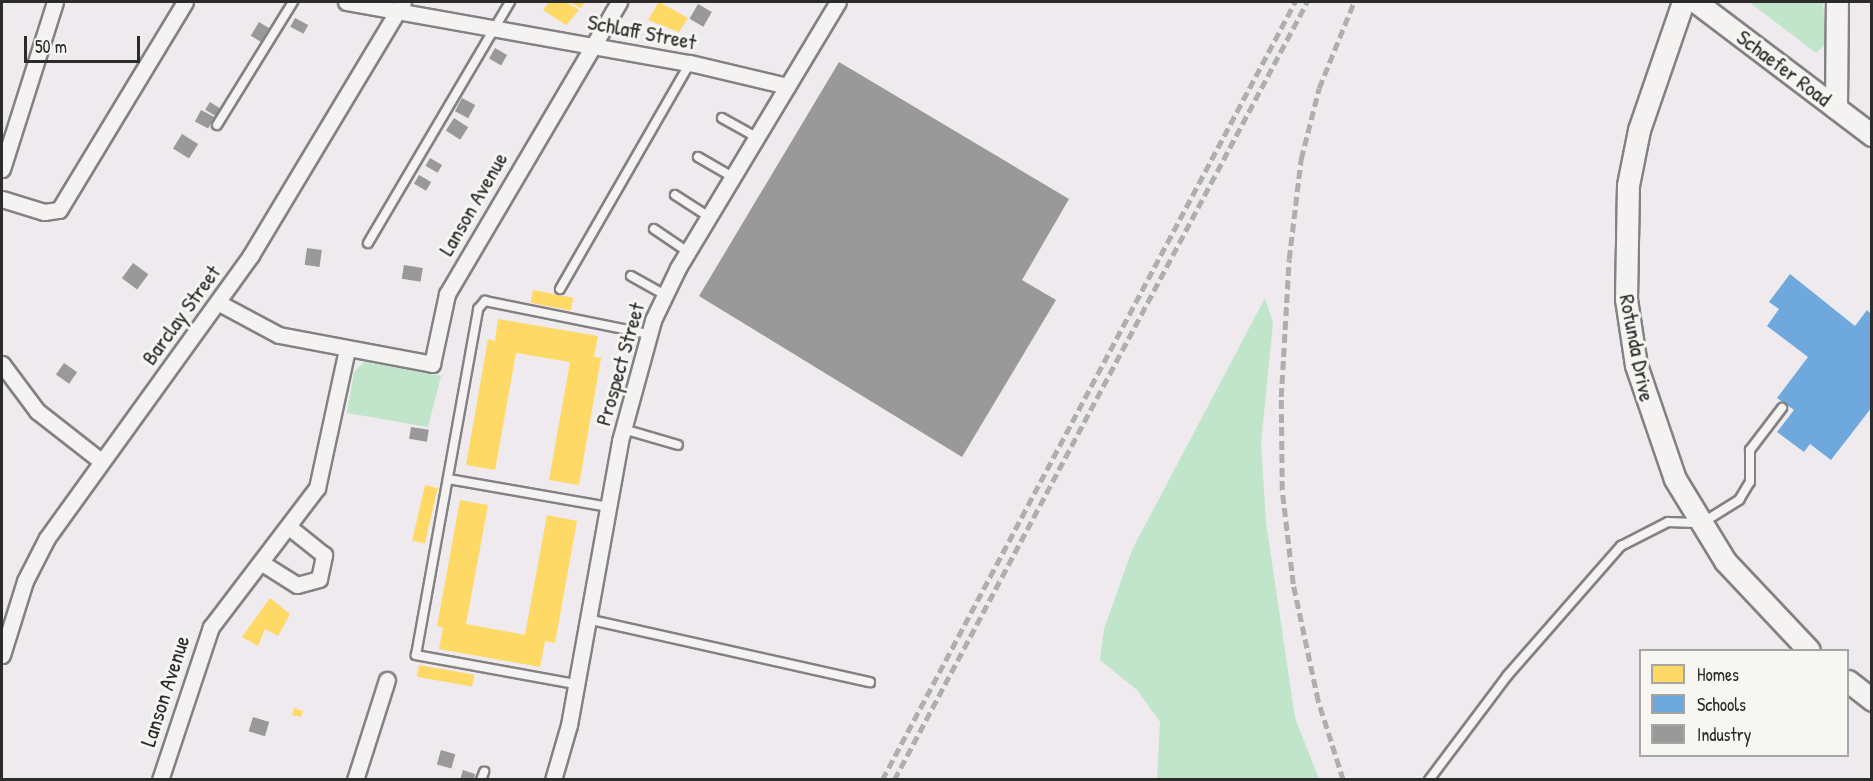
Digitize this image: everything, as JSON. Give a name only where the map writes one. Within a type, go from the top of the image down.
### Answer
[{"type":"main road","name":"Rotunda Drive","points":[[1683,2],[1665,49],[1628,185],[1626,299],[1654,426],[1675,479],[1725,561],[1807,649]]},
{"type":"main road","name":"Schaefer Road","points":[[1696,2],[1872,135]]},
{"type":"main road","points":[[1836,108],[1837,2]]},
{"type":"main road","points":[[1849,682],[1872,700]]},
{"type":"street","points":[[2,169],[55,2]]},
{"type":"street","points":[[2,199],[44,212],[59,210],[184,2]]},
{"type":"street","name":"Schlaff Street","points":[[346,2],[400,6],[494,28],[690,63],[787,86]]},
{"type":"street","name":"Lanson Avenue","points":[[219,303],[259,329],[348,349],[432,364],[447,294],[619,2]]},
{"type":"street","name":"Prospect Street","points":[[553,780],[575,684],[623,429],[649,334],[664,294],[837,2]]},
{"type":"street","name":"Barclay Street","points":[[2,655],[38,555],[101,461],[219,303],[400,6]]},
{"type":"street","name":"Lanson Avenue","points":[[160,780],[203,643],[289,527],[322,474],[348,349]]},
{"type":"street","points":[[2,364],[37,411],[101,461]]},
{"type":"street","points":[[262,563],[297,585],[319,579],[324,555],[289,527]]},
{"type":"street","points":[[355,780],[387,680]]},
{"type":"lane","points":[[217,125],[293,2]]},
{"type":"lane","points":[[368,243],[510,2]]},
{"type":"lane","points":[[560,289],[690,63]]},
{"type":"lane","points":[[722,118],[756,137]]},
{"type":"lane","points":[[699,157],[732,177]]},
{"type":"lane","points":[[675,195],[709,217]]},
{"type":"lane","points":[[654,229],[688,252]]},
{"type":"lane","points":[[631,276],[664,294]]},
{"type":"lane","points":[[575,684],[416,655],[478,309],[485,301],[649,334]]},
{"type":"lane","points":[[1429,780],[1507,676],[1621,546],[1668,522],[1702,523],[1739,500],[1750,482],[1750,450],[1782,408]]},
{"type":"lane","points":[[623,429],[678,446]]},
{"type":"lane","points":[[448,479],[608,507]]},
{"type":"lane","points":[[587,619],[870,682]]},
{"type":"green space","points":[[1749,2],[1823,2],[1826,44],[1816,53]]},
{"type":"green space","points":[[1265,298],[1273,323],[1261,443],[1266,522],[1295,718],[1319,779],[1157,779],[1160,722],[1137,690],[1100,660],[1104,629],[1132,550]]},
{"type":"green space","points":[[364,362],[441,376],[428,427],[347,413],[354,372]]},
{"type":"building: Homes","points":[[549,2],[566,2],[579,10],[566,25],[543,10]]},
{"type":"building: Homes","points":[[569,2],[585,2],[581,8]]},
{"type":"building: Homes","points":[[659,2],[688,18],[679,32],[648,20]]},
{"type":"building: Homes","points":[[533,290],[573,298],[571,311],[531,303]]},
{"type":"building: Homes","points":[[498,319],[598,336],[594,357],[601,358],[579,485],[549,480],[570,362],[516,353],[495,470],[466,465],[488,339],[495,341]]},
{"type":"building: Homes","points":[[425,485],[438,488],[425,543],[412,541]]},
{"type":"building: Homes","points":[[460,500],[488,505],[466,624],[525,635],[547,515],[577,521],[555,643],[545,641],[540,667],[439,649],[443,628],[437,626]]},
{"type":"building: Homes","points":[[270,598],[290,614],[278,636],[265,629],[258,646],[242,637]]},
{"type":"building: Homes","points":[[419,665],[474,675],[472,687],[417,677]]},
{"type":"building: Homes","points":[[294,708],[303,711],[301,717],[292,715]]},
{"type":"building: Schools","points":[[1790,274],[1855,326],[1867,310],[1872,315],[1872,407],[1831,460],[1810,444],[1804,452],[1777,432],[1794,410],[1777,398],[1808,357],[1767,326],[1779,309],[1769,302]]},
{"type":"building: Industry","points":[[698,4],[712,12],[703,27],[690,19]]},
{"type":"building: Industry","points":[[295,18],[308,25],[304,34],[290,27]]},
{"type":"building: Industry","points":[[259,22],[269,28],[261,42],[251,36]]},
{"type":"building: Industry","points":[[495,48],[507,55],[501,65],[489,58]]},
{"type":"building: Industry","points":[[839,62],[1069,199],[1022,280],[1056,300],[962,457],[699,296]]},
{"type":"building: Industry","points":[[462,98],[475,105],[468,118],[455,111]]},
{"type":"building: Industry","points":[[210,102],[221,109],[216,117],[205,110]]},
{"type":"building: Industry","points":[[201,110],[214,117],[208,129],[195,121]]},
{"type":"building: Industry","points":[[454,118],[468,127],[460,140],[446,131]]},
{"type":"building: Industry","points":[[182,134],[198,144],[189,158],[173,148]]},
{"type":"building: Industry","points":[[430,158],[442,165],[438,173],[426,166]]},
{"type":"building: Industry","points":[[419,175],[431,182],[426,191],[414,184]]},
{"type":"building: Industry","points":[[307,248],[322,250],[319,267],[305,265]]},
{"type":"building: Industry","points":[[133,263],[148,274],[137,290],[122,278]]},
{"type":"building: Industry","points":[[404,265],[423,268],[421,282],[402,279]]},
{"type":"building: Industry","points":[[64,363],[77,372],[69,384],[56,374]]},
{"type":"building: Industry","points":[[411,427],[429,430],[427,442],[409,439]]},
{"type":"building: Industry","points":[[253,717],[269,722],[265,736],[249,731]]},
{"type":"building: Industry","points":[[441,750],[455,754],[451,769],[437,764]]},
{"type":"building: Industry","points":[[463,770],[475,774],[474,780],[460,780]]},
{"type":"railway","points":[[882,780],[1295,2]]},
{"type":"railway","points":[[894,780],[1307,2]]},
{"type":"railway","points":[[1343,780],[1318,701],[1293,584],[1282,490],[1281,397],[1289,259],[1301,159],[1319,88],[1354,2]]}]
